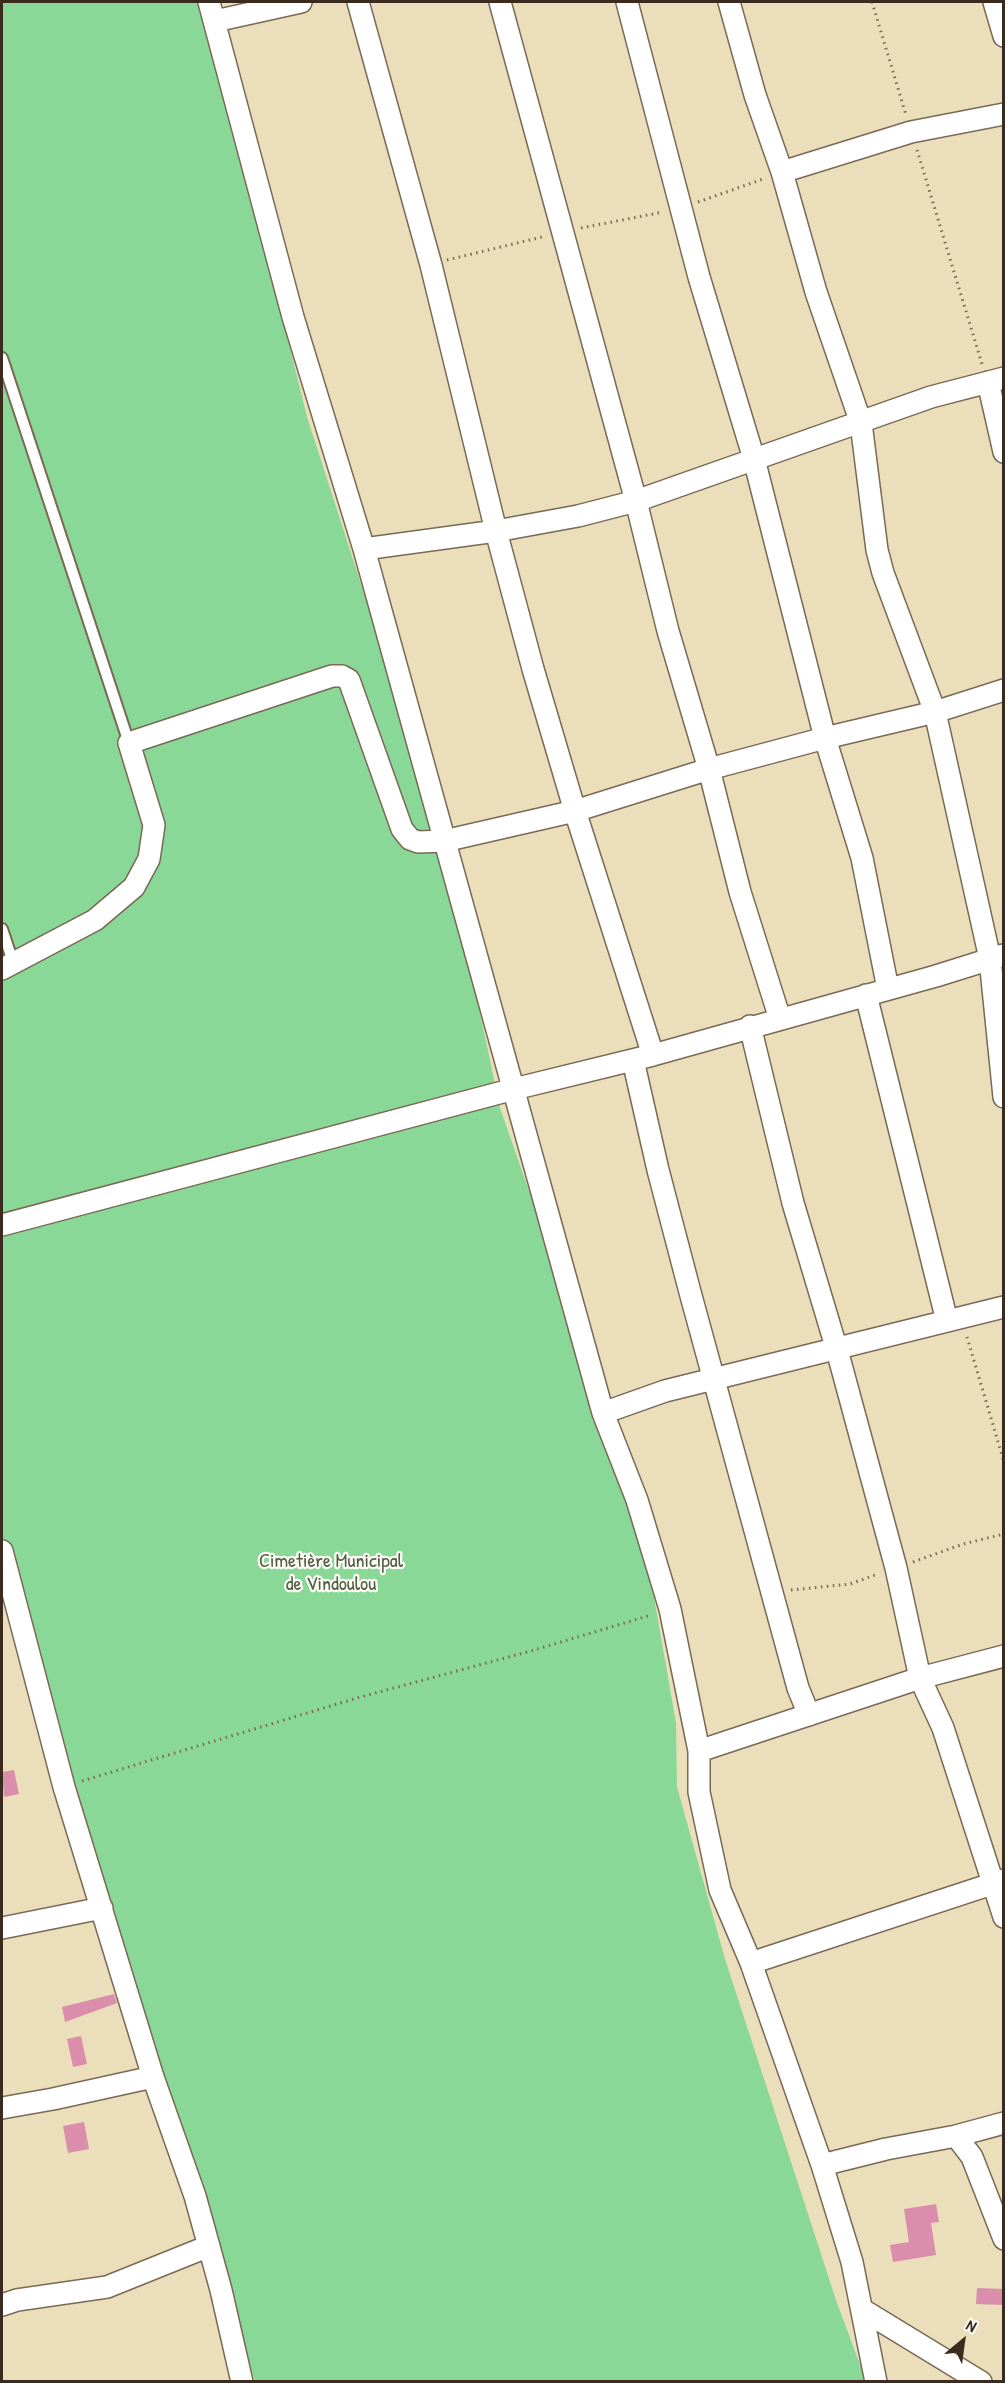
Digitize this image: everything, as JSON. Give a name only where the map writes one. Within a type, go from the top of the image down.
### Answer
[{"type":"street","points":[[301,2],[212,11],[293,317],[364,549],[603,1413],[637,1500],[670,1609],[699,1751],[699,1792],[720,1890],[751,1963],[822,2165],[852,2262],[876,2382]]},
{"type":"street","points":[[358,2],[431,265],[496,531],[643,1057],[658,1170],[792,1667],[809,1715]]},
{"type":"street","points":[[500,2],[564,231],[636,501],[668,632],[709,769],[740,892],[780,1018]]},
{"type":"street","points":[[627,2],[681,208],[754,459],[825,738],[862,858],[888,989]]},
{"type":"street","points":[[729,2],[755,95],[782,172],[816,292],[861,423],[877,550],[883,573],[935,712],[997,957],[1004,1097]]},
{"type":"street","points":[[994,2],[1004,36]]},
{"type":"street","points":[[782,172],[911,132],[1004,114]]},
{"type":"street","points":[[364,549],[496,531],[578,516],[636,501],[931,397],[996,380],[1004,452]]},
{"type":"street","points":[[8,967],[96,920],[134,887],[149,860],[154,825],[129,743],[332,676],[342,676],[349,680],[402,829],[410,839],[418,842],[444,841],[575,811],[709,769],[935,712],[1004,690]]},
{"type":"street","points":[[2,1225],[643,1057],[997,957]]},
{"type":"street","points":[[866,995],[954,1319]]},
{"type":"street","points":[[750,1026],[793,1203],[837,1350],[896,1568],[920,1678],[943,1728],[999,1881],[1004,1917]]},
{"type":"street","points":[[603,1413],[665,1391],[1004,1307]]},
{"type":"street","points":[[2,1551],[5,1586],[153,2077],[195,2196],[242,2382]]},
{"type":"street","points":[[699,1751],[920,1678],[1004,1656]]},
{"type":"street","points":[[751,1963],[999,1881]]},
{"type":"street","points":[[2,1928],[102,1908]]},
{"type":"street","points":[[2,2108],[153,2077]]},
{"type":"street","points":[[822,2165],[956,2136],[1004,2123]]},
{"type":"street","points":[[956,2136],[972,2157],[1004,2239]]},
{"type":"street","points":[[2,2305],[17,2300],[107,2287],[209,2246]]},
{"type":"street","points":[[863,2310],[981,2382]]},
{"type":"lane","points":[[2,358],[129,743]]},
{"type":"lane","points":[[2,929],[8,967]]},
{"type":"path","points":[[872,2],[911,132],[996,380]]},
{"type":"path","points":[[431,265],[564,231],[681,208],[782,172]]},
{"type":"path","points":[[954,1319],[1004,1462]]},
{"type":"path","points":[[64,1787],[357,1698],[531,1651],[670,1609]]},
{"type":"green space","name":"Cimetière Municipal de Vindoulou","points":[[2,2],[205,2],[307,417],[444,841],[500,1108],[637,1500],[676,1723],[677,1787],[725,1959],[836,2300],[866,2381],[255,2381],[64,1787],[2,1560]]},
{"type":"building","points":[[14,1770],[19,1794],[4,1797],[2,1772]]},
{"type":"building","points":[[114,1994],[117,2003],[65,2022],[62,2007]]},
{"type":"building","points":[[81,2036],[87,2064],[73,2067],[67,2039]]},
{"type":"building","points":[[84,2122],[89,2149],[68,2153],[63,2126]]},
{"type":"building","points":[[936,2204],[939,2222],[931,2223],[936,2255],[893,2262],[890,2245],[909,2242],[904,2209]]},
{"type":"building","points":[[977,2288],[1004,2289],[1004,2305],[976,2304]]}]
